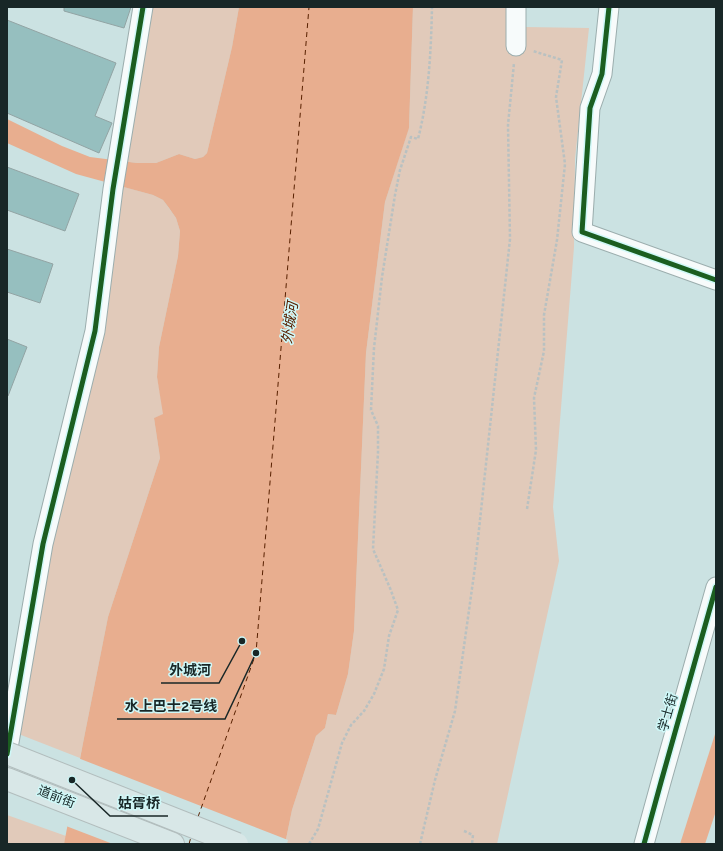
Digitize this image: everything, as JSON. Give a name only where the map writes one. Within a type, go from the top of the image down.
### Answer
[{"type":"main road","name":"道前街","points":[[7,754],[237,844]]},
{"type":"main road","name":"道前街","points":[[7,779],[173,844]]},
{"type":"street","points":[[7,754],[42,544],[95,331],[118,153],[142,7]]},
{"type":"street","points":[[516,7],[516,46]]},
{"type":"street","points":[[609,7],[602,74],[590,108],[582,232],[716,280]]},
{"type":"street","name":"学士街","points":[[644,844],[716,588]]},
{"type":"path","points":[[309,844],[318,829],[342,743],[352,725],[364,711],[374,694],[384,669],[389,636],[398,610],[373,549],[378,446],[378,426],[371,410],[374,348],[382,277],[397,182],[411,137],[418,139],[422,125],[430,66],[432,7]]},
{"type":"path","points":[[420,844],[455,711],[475,567],[510,239],[508,125],[516,46],[562,60],[556,97],[565,164],[557,240],[544,315],[544,351],[534,398],[536,450],[527,509]]},
{"type":"path","points":[[464,831],[473,835],[472,844]]},
{"type":"shaded area","points":[[149,7],[239,7],[232,47],[207,153],[203,157],[195,159],[179,154],[156,163],[121,161]]},
{"type":"shaded area","points":[[413,7],[525,7],[525,27],[589,28],[575,159],[574,247],[553,507],[559,561],[497,844],[285,844],[292,810],[316,736],[325,728],[328,714],[336,715],[348,674],[354,631],[366,353],[385,202],[409,127]]},
{"type":"shaded area","points":[[117,185],[153,195],[163,200],[176,218],[180,231],[178,256],[159,347],[157,377],[164,414],[154,418],[160,458],[108,617],[80,758],[16,733]]},
{"type":"shaded area","points":[[7,815],[66,836],[64,844],[7,844]]},
{"type":"water","points":[[239,7],[413,7],[409,128],[385,202],[366,353],[354,631],[348,674],[336,715],[328,714],[325,728],[316,736],[292,810],[285,844],[64,844],[108,617],[160,458],[154,418],[163,414],[157,377],[159,347],[178,256],[180,231],[176,218],[163,200],[153,195],[76,174],[7,143],[7,119],[62,146],[90,157],[137,163],[156,163],[179,154],[195,159],[203,157],[207,153],[232,47]]},
{"type":"water","points":[[716,731],[716,811],[705,844],[680,844]]},
{"type":"pier","points":[[78,758],[288,840],[287,844],[113,844],[66,826]]},
{"type":"building","points":[[64,7],[131,7],[124,28],[64,11]]},
{"type":"building","points":[[7,20],[116,63],[95,116],[112,123],[99,153],[7,113]]},
{"type":"building","points":[[7,167],[79,194],[65,231],[7,210]]},
{"type":"building","points":[[7,249],[53,264],[40,303],[7,292]]},
{"type":"building","points":[[7,339],[27,347],[8,396],[7,396]]},
{"type":"ferry route","points":[[198,817],[256,653],[309,7]]},
{"type":"ferry route","points":[[189,844],[191,837]]},
{"type":"cycle path","points":[[7,754],[43,544],[95,331],[113,189],[143,7]]},
{"type":"cycle path","points":[[609,7],[602,74],[590,108],[582,232],[716,280]]},
{"type":"cycle path","points":[[644,844],[716,587]]},
{"type":"place","name":"外城河","points":[[242,641]]},
{"type":"place","name":"水上巴士2号线","points":[[256,653]]},
{"type":"place","name":"姑胥桥","points":[[72,780]]}]
